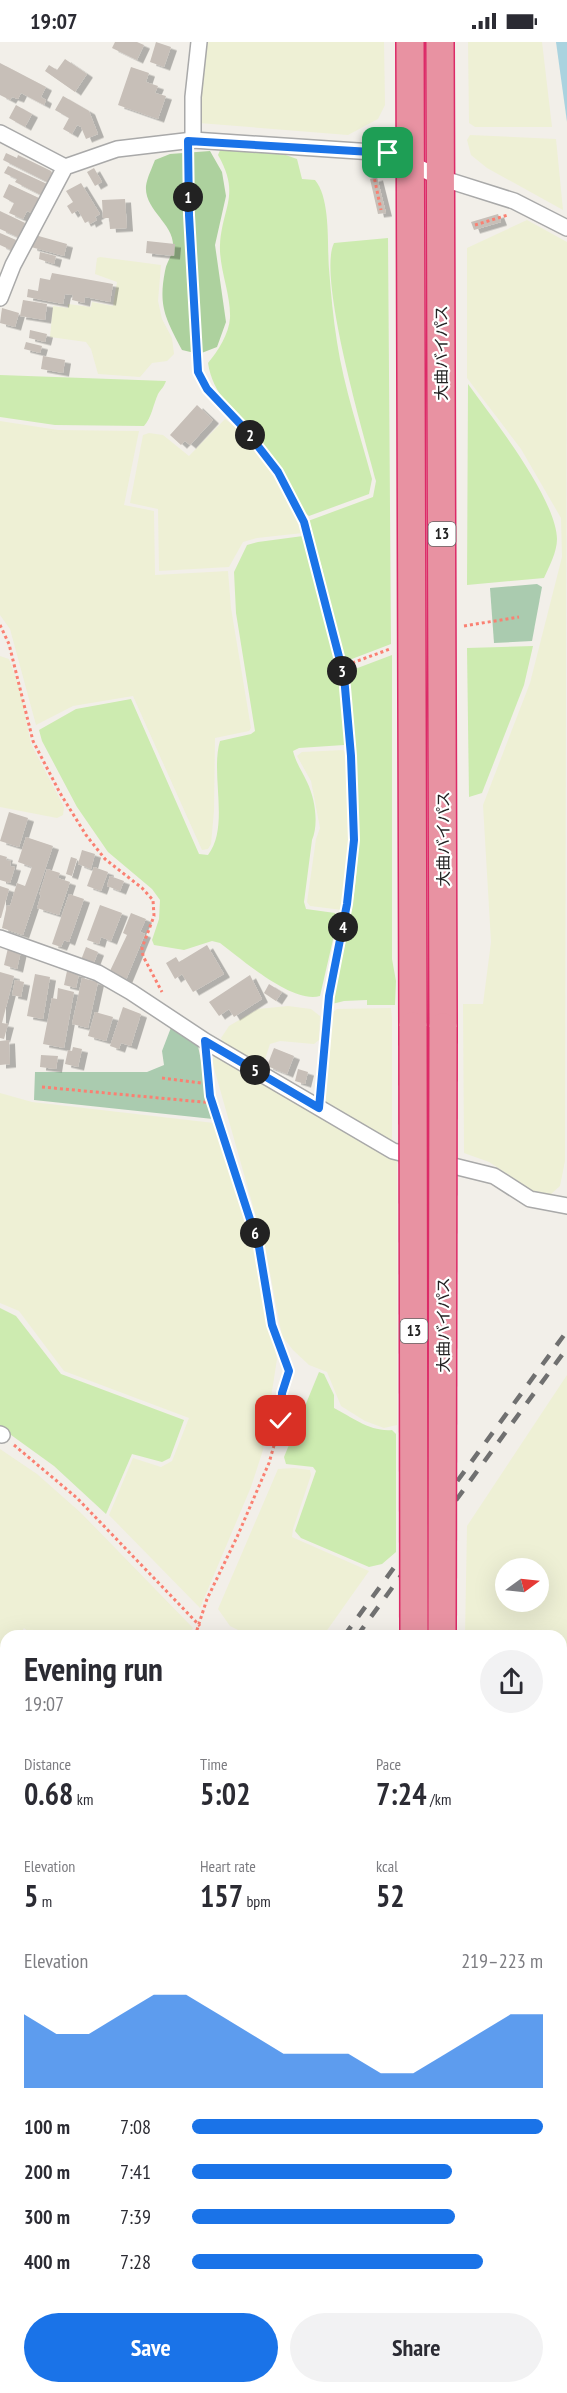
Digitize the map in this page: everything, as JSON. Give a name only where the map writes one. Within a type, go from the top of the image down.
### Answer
[{"type":"highway","name":"大曲バイパス","points":[[410,42],[414,1630]]},
{"type":"highway","name":"大曲バイパス","points":[[440,42],[442,1630]]},
{"type":"street","points":[[190,140],[199,42]]},
{"type":"street","points":[[0,133],[65,167]]},
{"type":"street","points":[[0,298],[13,265],[65,167],[117,149],[190,140],[388,153],[441,178],[514,201],[567,228]]},
{"type":"street","points":[[0,938],[98,974],[131,992],[205,1041],[393,1152],[494,1176],[530,1198],[567,1206]]},
{"type":"path","points":[[190,140],[189,215],[198,372],[207,389],[244,428],[278,472],[304,522],[341,667],[351,756],[354,840],[347,904],[329,996],[319,1108]]},
{"type":"path","points":[[375,181],[381,210]]},
{"type":"path","points":[[475,225],[497,219]]},
{"type":"path","points":[[464,626],[519,617]]},
{"type":"path","points":[[0,626],[9,644],[33,741],[60,793],[86,836],[105,859],[142,888],[153,900],[154,916],[142,948],[143,956],[163,994]]},
{"type":"path","points":[[341,667],[391,648]]},
{"type":"path","points":[[198,1630],[207,1599],[237,1538],[269,1463],[281,1421],[282,1393],[289,1371],[272,1325],[259,1247],[213,1103],[205,1041]]},
{"type":"path","points":[[162,1078],[209,1084]]},
{"type":"path","points":[[42,1087],[213,1103]]},
{"type":"path","points":[[1,1434],[77,1498],[200,1626]]},
{"type":"green space","points":[[207,42],[384,42],[385,105],[378,119],[348,135],[199,123]]},
{"type":"green space","points":[[468,42],[542,42],[552,127],[475,127],[469,123]]},
{"type":"green space","points":[[470,135],[556,139],[563,210],[487,168],[471,155],[467,140]]},
{"type":"green space","points":[[221,148],[283,154],[297,159],[302,179],[315,180],[324,199],[331,296],[337,342],[348,394],[372,479],[369,494],[309,516],[304,512],[271,453],[227,405],[212,378],[208,363],[228,330],[230,318],[220,254],[221,232],[229,191],[225,169],[218,155]]},
{"type":"green space","points":[[210,151],[222,172],[226,196],[215,245],[226,322],[217,347],[199,354],[182,350],[165,312],[163,283],[173,249],[173,240],[150,203],[146,186],[155,160],[170,154]]},
{"type":"green space","points":[[527,220],[567,242],[565,1161],[560,1186],[550,1195],[533,1191],[489,1162],[464,1153],[463,1004],[483,1004],[491,942],[483,805],[530,683],[562,557],[561,518],[521,449],[467,378],[467,248]]},
{"type":"green space","points":[[388,238],[391,644],[344,662],[322,568],[308,521],[373,497],[376,481],[344,359],[332,289],[330,261],[334,243]]},
{"type":"green space","points":[[97,258],[161,265],[158,301],[162,319],[172,338],[174,354],[167,361],[152,363],[140,377],[98,374],[91,349],[86,342],[50,337],[53,306],[68,308],[68,304],[91,307],[92,302],[113,306],[117,282],[95,274]]},
{"type":"green space","points":[[0,375],[166,381],[144,426],[55,425],[0,417]]},
{"type":"green space","points":[[468,384],[522,459],[546,502],[554,522],[557,544],[544,578],[467,585]]},
{"type":"green space","points":[[225,419],[237,428],[274,474],[299,519],[303,533],[257,538],[243,542],[229,567],[159,571],[158,509],[130,503],[143,435],[149,433],[163,435],[189,456]]},
{"type":"green space","points":[[0,421],[58,430],[139,431],[124,505],[154,511],[155,575],[228,571],[231,608],[251,728],[249,731],[215,738],[214,811],[211,844],[208,849],[202,850],[133,696],[73,706],[36,725],[10,629],[0,615]]},
{"type":"green space","points":[[303,536],[337,665],[346,734],[344,745],[299,748],[293,751],[310,788],[315,811],[315,826],[304,902],[306,909],[335,913],[338,918],[320,996],[309,997],[268,979],[220,943],[212,941],[184,950],[154,945],[152,940],[159,919],[160,900],[152,889],[108,852],[77,807],[42,741],[39,730],[76,709],[131,699],[199,854],[208,855],[218,830],[217,769],[220,741],[255,731],[236,613],[234,572],[247,545]]},
{"type":"green space","points":[[537,584],[542,587],[532,641],[494,643],[490,588]]},
{"type":"green space","points":[[533,646],[524,685],[482,793],[469,797],[467,648]]},
{"type":"green space","points":[[392,655],[392,959],[396,981],[395,1005],[367,1005],[367,1000],[332,1004],[349,923],[357,862],[356,777],[347,672]]},
{"type":"green space","points":[[0,656],[9,659],[20,689],[31,744],[64,807],[63,815],[57,818],[0,807]]},
{"type":"green space","points":[[343,750],[347,754],[350,839],[342,910],[310,906],[307,902],[316,839],[320,828],[311,781],[297,756],[302,752]]},
{"type":"green space","points":[[288,1006],[311,1009],[320,1016],[319,1040],[314,1044],[280,1041],[270,1044],[264,1062],[258,1064],[224,1045],[221,1038],[229,1026],[258,1009]]},
{"type":"green space","points":[[391,1008],[392,1142],[325,1101],[332,1013],[337,1009]]},
{"type":"green space","points":[[172,1025],[198,1046],[213,1119],[34,1100],[35,1072],[147,1072],[164,1065],[162,1051]]},
{"type":"green space","points":[[215,1054],[397,1157],[397,1425],[384,1428],[365,1421],[341,1406],[327,1372],[309,1365],[282,1336],[266,1252],[212,1061]]},
{"type":"green space","points":[[0,1093],[32,1102],[214,1123],[256,1257],[277,1359],[263,1450],[251,1487],[200,1608],[109,1515],[133,1458],[161,1467],[172,1461],[189,1418],[64,1371],[19,1311],[0,1303]]},
{"type":"green space","points":[[0,1308],[16,1316],[61,1374],[184,1420],[170,1458],[162,1462],[132,1454],[106,1514],[54,1466],[0,1427]]},
{"type":"green space","points":[[319,1372],[324,1374],[334,1395],[334,1408],[376,1429],[392,1430],[396,1434],[396,1552],[382,1564],[369,1567],[301,1538],[295,1531],[316,1471],[313,1467],[286,1464],[284,1457]]},
{"type":"green space","points":[[567,1375],[567,1630],[465,1630],[467,1526]]},
{"type":"green space","points":[[0,1449],[37,1474],[81,1513],[193,1628],[192,1630],[26,1630],[24,1628],[23,1630],[0,1630]]},
{"type":"green space","points":[[278,1469],[310,1470],[311,1475],[292,1537],[369,1571],[327,1630],[238,1630],[230,1626],[218,1609]]},
{"type":"water","points":[[556,42],[567,42],[567,122]]},
{"type":"building","points":[[115,42],[137,42],[144,45],[137,60],[112,48]]},
{"type":"building","points":[[156,42],[171,47],[164,67],[150,62]]},
{"type":"building","points":[[65,59],[87,74],[75,92],[45,71],[49,65],[57,70]]},
{"type":"building","points":[[0,63],[46,87],[41,97],[46,100],[44,105],[21,93],[18,99],[12,97],[10,100],[0,95]]},
{"type":"building","points":[[131,67],[149,73],[146,82],[158,86],[155,93],[166,96],[158,119],[118,105]]},
{"type":"building","points":[[63,96],[89,111],[98,134],[86,139],[81,127],[77,125],[72,134],[63,129],[69,118],[55,110]]},
{"type":"building","points":[[16,105],[32,114],[25,127],[9,118]]},
{"type":"building","points":[[6,153],[17,158],[18,155],[51,171],[53,177],[49,183],[3,160]]},
{"type":"building","points":[[8,166],[47,184],[41,195],[15,182],[17,179],[4,173]]},
{"type":"building","points":[[94,168],[102,182],[95,186],[87,172]]},
{"type":"building","points":[[377,177],[386,213],[378,214],[370,179]]},
{"type":"building","points":[[81,183],[100,214],[95,217],[97,220],[90,224],[89,221],[85,223],[78,210],[72,214],[67,206],[73,202],[66,191]]},
{"type":"building","points":[[9,184],[41,199],[34,214],[27,211],[23,219],[9,213],[14,203],[3,197]]},
{"type":"building","points":[[125,199],[127,228],[110,229],[109,218],[103,218],[102,200]]},
{"type":"building","points":[[0,211],[25,223],[18,237],[0,229]]},
{"type":"building","points":[[498,214],[501,222],[474,230],[471,222]]},
{"type":"building","points":[[0,233],[16,240],[11,250],[0,245]]},
{"type":"building","points":[[35,235],[67,244],[64,256],[31,247]]},
{"type":"building","points":[[147,241],[175,244],[174,256],[146,253]]},
{"type":"building","points":[[40,252],[56,256],[54,264],[39,259]]},
{"type":"building","points":[[52,273],[113,284],[110,302],[85,297],[84,303],[72,300],[73,295],[65,294],[63,304],[27,297],[28,289],[38,291],[40,278],[50,280]]},
{"type":"building","points":[[23,300],[47,304],[45,320],[20,316]]},
{"type":"building","points":[[2,308],[19,313],[15,327],[0,323]]},
{"type":"building","points":[[30,330],[47,334],[45,342],[29,338]]},
{"type":"building","points":[[26,342],[42,346],[40,353],[24,349]]},
{"type":"building","points":[[43,356],[65,360],[63,373],[41,369]]},
{"type":"building","points":[[197,405],[213,420],[190,445],[185,441],[181,445],[170,435]]},
{"type":"building","points":[[9,812],[28,818],[19,847],[0,841]]},
{"type":"building","points":[[26,837],[53,846],[23,935],[2,928],[7,905],[10,906],[17,883],[25,886],[32,867],[18,862]]},
{"type":"building","points":[[82,850],[95,854],[91,869],[78,864]]},
{"type":"building","points":[[0,855],[7,857],[6,860],[11,861],[10,866],[15,867],[10,883],[0,880]]},
{"type":"building","points":[[71,857],[77,859],[72,876],[66,874]]},
{"type":"building","points":[[94,867],[108,872],[101,891],[87,886]]},
{"type":"building","points":[[47,869],[60,873],[58,878],[70,882],[59,915],[37,908]]},
{"type":"building","points":[[110,876],[124,881],[120,891],[107,886]]},
{"type":"building","points":[[0,886],[9,889],[1,918],[0,918]]},
{"type":"building","points":[[69,894],[84,899],[69,942],[64,940],[61,947],[52,944]]},
{"type":"building","points":[[100,905],[122,913],[111,941],[101,937],[99,944],[87,940]]},
{"type":"building","points":[[131,913],[146,919],[140,932],[145,934],[126,980],[109,973],[127,935],[123,933]]},
{"type":"building","points":[[207,945],[224,974],[193,992],[182,974],[175,979],[166,963],[176,957],[179,962]]},
{"type":"building","points":[[86,947],[98,952],[93,965],[81,960]]},
{"type":"building","points":[[8,948],[21,951],[17,969],[4,965]]},
{"type":"building","points":[[67,971],[79,974],[76,988],[64,985]]},
{"type":"building","points":[[0,972],[14,976],[2,1023],[8,1024],[4,1039],[0,1038]]},
{"type":"building","points":[[35,974],[50,977],[43,1019],[27,1016]]},
{"type":"building","points":[[250,975],[262,999],[234,1017],[229,1009],[219,1016],[209,1002]]},
{"type":"building","points":[[82,978],[98,982],[88,1028],[72,1024]]},
{"type":"building","points":[[15,980],[24,982],[21,997],[12,995]]},
{"type":"building","points":[[269,984],[282,992],[276,1001],[264,993]]},
{"type":"building","points":[[58,988],[74,992],[64,1048],[43,1044],[52,998],[57,999]]},
{"type":"building","points":[[123,1007],[141,1014],[131,1046],[121,1043],[119,1049],[110,1046]]},
{"type":"building","points":[[95,1012],[113,1017],[106,1041],[88,1036]]},
{"type":"building","points":[[9,1040],[10,1064],[0,1065],[0,1041]]},
{"type":"building","points":[[73,1047],[82,1049],[78,1067],[65,1064],[68,1050],[72,1051]]},
{"type":"building","points":[[274,1048],[294,1056],[287,1074],[267,1066]]},
{"type":"building","points":[[41,1055],[58,1056],[56,1069],[40,1067]]},
{"type":"building","points":[[298,1069],[308,1072],[305,1084],[295,1081]]},
{"type":"railway","points":[[348,1630],[567,1331]]},
{"type":"railway","points":[[361,1630],[567,1348]]},
{"type":"route","points":[[281,1421],[282,1393],[289,1371],[272,1325],[259,1247],[210,1096],[205,1041],[319,1108],[329,996],[347,904],[354,840],[351,756],[344,676],[304,522],[278,472],[244,428],[207,389],[198,372],[189,215],[188,141],[388,153]]}]
